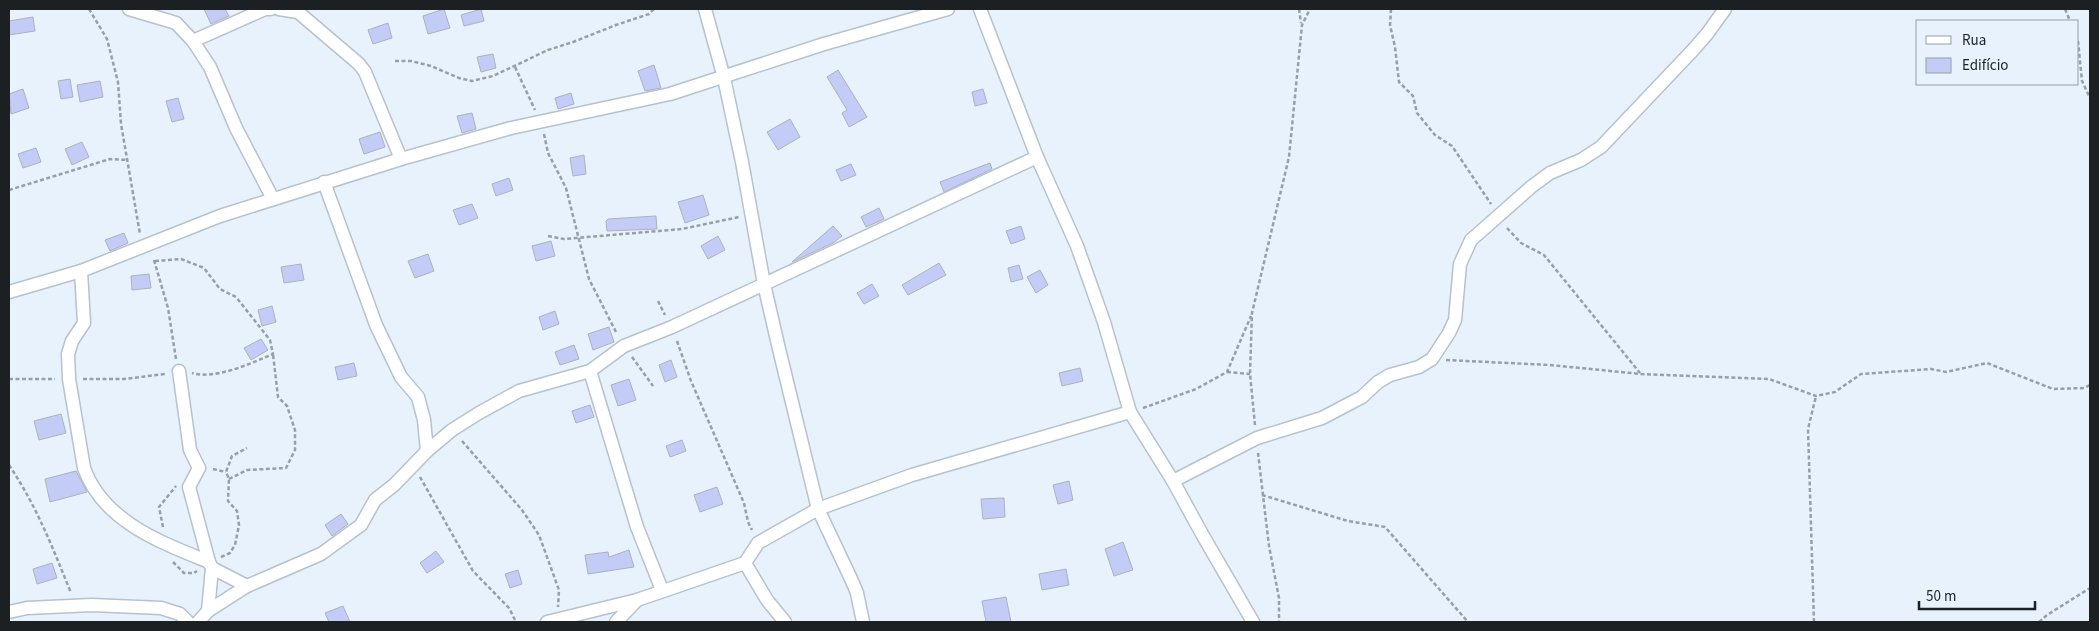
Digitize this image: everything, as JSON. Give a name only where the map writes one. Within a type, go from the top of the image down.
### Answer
[{"type":"street","points":[[129,9],[176,23],[193,41],[210,67],[236,128],[273,199]]},
{"type":"street","points":[[193,41],[265,9],[271,9]]},
{"type":"street","points":[[279,9],[298,12],[359,64],[365,72],[401,159]]},
{"type":"street","points":[[705,9],[724,78],[753,214],[764,284],[818,509],[852,581],[863,622]]},
{"type":"street","points":[[9,292],[81,271],[220,216],[324,182],[541,121],[670,94],[824,44],[948,9]]},
{"type":"street","points":[[980,9],[1037,157],[1077,246],[1104,322],[1130,412],[1173,480],[1253,622]]},
{"type":"street","points":[[1173,480],[1257,438],[1322,418],[1362,397],[1378,382],[1390,375],[1419,367],[1432,359],[1455,320],[1460,264],[1471,240],[1531,187],[1550,173],[1581,160],[1602,146],[1693,50],[1725,9]]},
{"type":"street","points":[[198,622],[208,611],[247,586],[321,554],[362,525],[375,500],[414,466],[427,451],[452,430],[479,412],[519,391],[590,370],[624,346],[672,327],[1037,157]]},
{"type":"street","points":[[324,182],[376,325],[401,377],[418,397],[424,420],[427,451]]},
{"type":"street","points":[[81,271],[84,318],[83,327],[69,347],[69,379],[84,468],[93,487],[118,515],[132,526],[164,544],[210,565],[247,586]]},
{"type":"street","points":[[590,370],[637,527],[662,590]]},
{"type":"street","points":[[179,371],[190,450],[199,468],[188,487],[210,565],[208,611]]},
{"type":"street","points":[[552,621],[637,600],[745,563],[758,543],[818,509],[912,475],[1130,412]]},
{"type":"street","points":[[745,563],[767,600],[784,622]]},
{"type":"street","points":[[616,622],[637,600]]},
{"type":"street","points":[[9,612],[27,608],[76,606],[161,608],[180,614],[188,622]]},
{"type":"path","points":[[89,9],[107,39],[118,82],[121,124],[142,246],[155,261],[168,308],[172,341],[179,371]]},
{"type":"path","points":[[395,61],[411,61],[424,64],[459,78],[472,81],[493,76],[548,50],[649,14],[654,9]]},
{"type":"path","points":[[1270,241],[1289,157],[1302,25],[1299,9]]},
{"type":"path","points":[[1302,25],[1310,9]]},
{"type":"path","points":[[1391,9],[1390,25],[1395,47],[1399,82],[1413,96],[1417,113],[1435,135],[1452,146],[1486,194],[1498,217],[1521,244],[1544,255],[1641,374]]},
{"type":"path","points":[[2079,51],[2082,81],[2090,98]]},
{"type":"path","points":[[514,67],[541,121],[548,153],[566,188],[589,278],[624,346],[653,386]]},
{"type":"path","points":[[9,190],[110,160],[128,160]]},
{"type":"path","points":[[548,236],[564,238],[682,228],[753,214]]},
{"type":"path","points":[[155,261],[181,259],[204,268],[220,289],[236,297],[270,340],[278,396],[287,406],[295,430],[295,450],[286,468],[247,470],[229,479]]},
{"type":"path","points":[[658,301],[672,327],[691,381],[744,503],[748,522],[758,543]]},
{"type":"path","points":[[1227,372],[1252,313]]},
{"type":"path","points":[[9,380],[144,378],[179,371],[201,375],[246,366],[273,354]]},
{"type":"path","points":[[1432,359],[1550,365],[1641,374],[1769,379],[1816,396],[1835,392],[1861,374],[1931,369],[1946,372],[1987,363],[2053,388],[2084,388],[2090,385]]},
{"type":"path","points":[[1130,412],[1162,402],[1196,388],[1227,372],[1250,374]]},
{"type":"path","points":[[1814,622],[1808,429],[1816,396]]},
{"type":"path","points":[[452,430],[522,510],[539,535],[559,590],[552,621]]},
{"type":"path","points":[[9,465],[27,492],[50,537],[76,606]]},
{"type":"path","points":[[414,466],[473,571],[509,608],[516,622]]},
{"type":"path","points":[[1262,495],[1348,520],[1385,527],[1468,622]]},
{"type":"path","points":[[2039,622],[2090,588]]},
{"type":"building","points":[[204,9],[225,9],[229,16],[211,24]]},
{"type":"building","points":[[444,9],[450,28],[428,34],[423,16]]},
{"type":"building","points":[[481,9],[484,21],[464,26],[461,15]]},
{"type":"building","points":[[33,17],[35,31],[9,35],[9,21]]},
{"type":"building","points":[[388,23],[392,38],[373,44],[368,30]]},
{"type":"building","points":[[493,54],[496,68],[481,72],[477,57]]},
{"type":"building","points":[[654,65],[661,88],[645,91],[638,71]]},
{"type":"building","points":[[838,70],[867,117],[849,127],[842,113],[847,110],[827,77]]},
{"type":"building","points":[[70,79],[73,97],[61,99],[58,81]]},
{"type":"building","points":[[100,81],[103,97],[80,102],[77,85]]},
{"type":"building","points":[[23,89],[29,108],[11,114],[9,94]]},
{"type":"building","points":[[983,89],[987,103],[975,106],[972,92]]},
{"type":"building","points":[[571,93],[574,104],[558,109],[555,98]]},
{"type":"building","points":[[178,98],[184,119],[172,122],[166,101]]},
{"type":"building","points":[[472,113],[476,129],[462,133],[457,116]]},
{"type":"building","points":[[790,119],[800,137],[778,150],[767,132]]},
{"type":"building","points":[[380,132],[385,147],[364,154],[359,139]]},
{"type":"building","points":[[82,142],[89,157],[72,165],[65,149]]},
{"type":"building","points":[[36,148],[41,162],[23,168],[18,154]]},
{"type":"building","points":[[584,155],[586,174],[573,176],[570,158]]},
{"type":"building","points":[[990,163],[992,169],[944,192],[940,182]]},
{"type":"building","points":[[851,164],[856,175],[841,181],[836,170]]},
{"type":"building","points":[[509,178],[513,190],[496,196],[492,184]]},
{"type":"building","points":[[703,195],[709,215],[685,223],[678,202]]},
{"type":"building","points":[[472,204],[478,218],[459,225],[453,210]]},
{"type":"building","points":[[879,208],[884,219],[866,227],[861,217]]},
{"type":"building","points":[[656,216],[657,229],[607,231],[606,221],[608,219]]},
{"type":"building","points":[[833,226],[842,236],[833,243],[792,262]]},
{"type":"building","points":[[1021,226],[1025,239],[1011,244],[1006,231]]},
{"type":"building","points":[[124,233],[128,243],[110,251],[105,240]]},
{"type":"building","points":[[718,236],[725,250],[708,259],[701,246]]},
{"type":"building","points":[[551,241],[555,256],[536,261],[532,246]]},
{"type":"building","points":[[428,254],[434,271],[415,278],[408,261]]},
{"type":"building","points":[[939,263],[946,275],[908,295],[902,285]]},
{"type":"building","points":[[301,264],[304,280],[284,283],[281,267]]},
{"type":"building","points":[[1019,265],[1023,279],[1011,282],[1008,268]]},
{"type":"building","points":[[1040,270],[1048,285],[1036,293],[1027,277]]},
{"type":"building","points":[[149,274],[151,288],[132,290],[131,276]]},
{"type":"building","points":[[872,284],[879,296],[864,304],[857,293]]},
{"type":"building","points":[[272,306],[276,322],[262,326],[258,310]]},
{"type":"building","points":[[555,311],[559,324],[543,330],[539,317]]},
{"type":"building","points":[[609,327],[614,342],[593,350],[588,334]]},
{"type":"building","points":[[261,339],[268,350],[251,360],[244,348]]},
{"type":"building","points":[[574,345],[579,359],[560,365],[555,352]]},
{"type":"building","points":[[671,360],[677,377],[665,382],[659,365]]},
{"type":"building","points":[[354,363],[357,376],[338,380],[335,367]]},
{"type":"building","points":[[1080,368],[1083,381],[1062,386],[1059,373]]},
{"type":"building","points":[[629,379],[636,400],[618,406],[611,385]]},
{"type":"building","points":[[590,405],[594,417],[576,423],[572,411]]},
{"type":"building","points":[[61,414],[66,433],[39,440],[34,421]]},
{"type":"building","points":[[682,440],[686,451],[670,457],[666,446]]},
{"type":"building","points":[[76,471],[87,492],[50,502],[45,479]]},
{"type":"building","points":[[1069,481],[1073,500],[1058,504],[1053,485]]},
{"type":"building","points":[[717,487],[723,504],[700,512],[694,495]]},
{"type":"building","points":[[1004,498],[1005,517],[983,519],[981,499]]},
{"type":"building","points":[[341,514],[348,524],[332,536],[325,525]]},
{"type":"building","points":[[1123,542],[1133,570],[1114,576],[1105,549]]},
{"type":"building","points":[[629,550],[634,567],[588,574],[585,555],[608,552],[609,557]]},
{"type":"building","points":[[436,551],[444,562],[427,573],[420,563]]},
{"type":"building","points":[[52,563],[57,578],[37,584],[33,569]]},
{"type":"building","points":[[1066,569],[1069,585],[1042,590],[1039,574]]},
{"type":"building","points":[[518,570],[522,584],[510,588],[505,574]]},
{"type":"building","points":[[1006,597],[1011,622],[986,622],[982,601]]},
{"type":"building","points":[[343,606],[350,622],[329,622],[325,613]]}]
